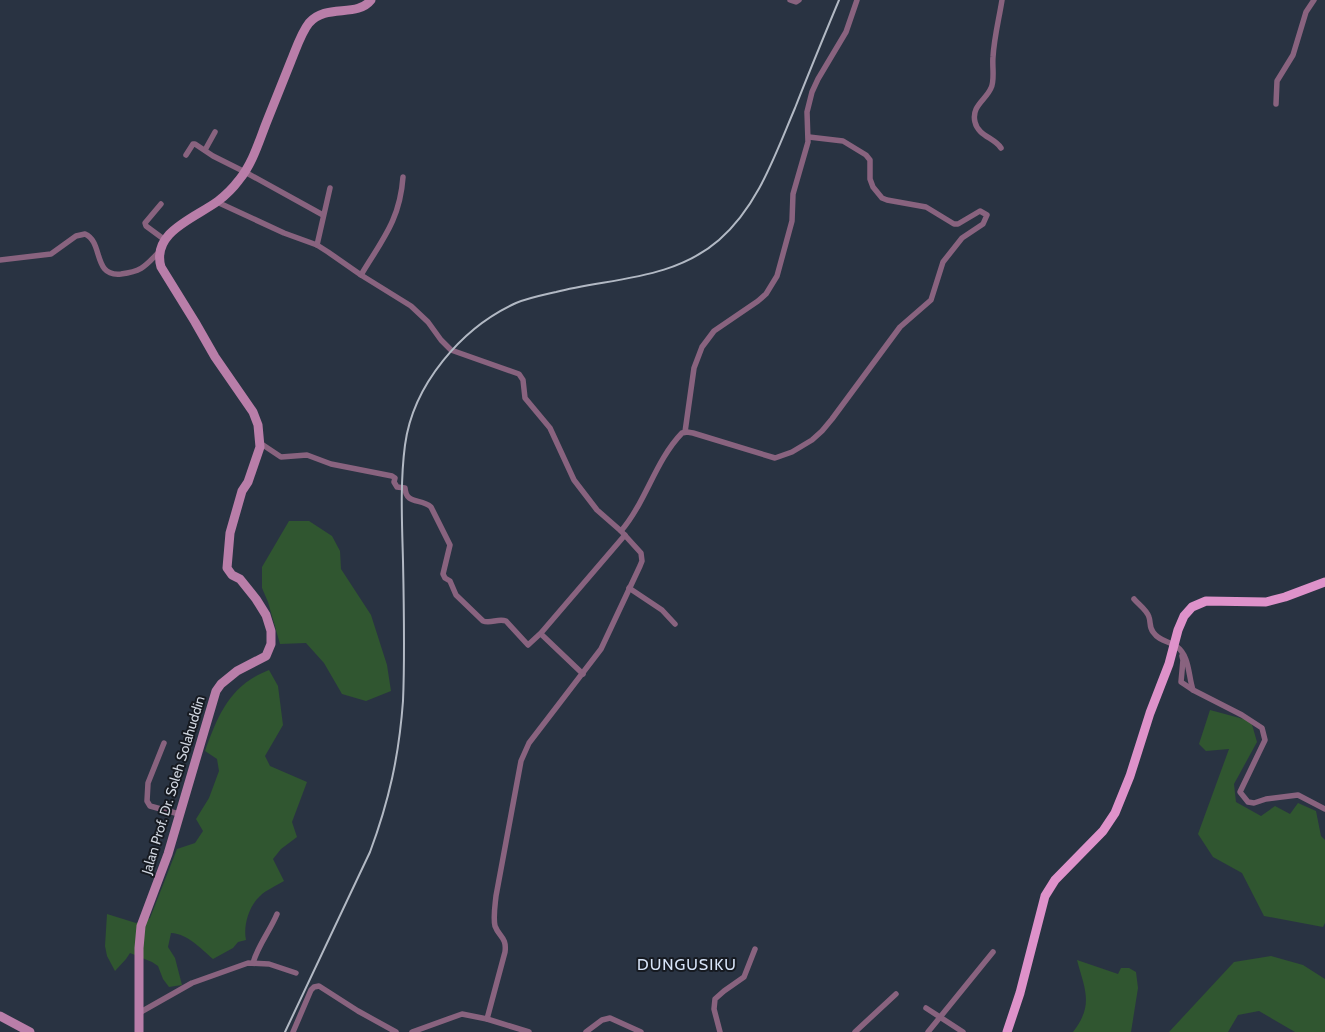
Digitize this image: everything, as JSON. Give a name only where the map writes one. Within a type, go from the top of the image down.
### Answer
[{"type":"main road","points":[[1007,1032],[1020,993],[1045,896],[1055,880],[1103,831],[1115,813],[1130,776],[1150,713],[1178,648],[1178,630],[1184,616],[1192,607],[1201,603],[1212,601],[1266,602],[1325,582]]},
{"type":"street","points":[[0,260],[50,254],[76,236],[85,234],[94,241],[100,262],[108,272],[116,274],[135,272],[141,269],[160,251],[165,240],[179,225],[217,202],[245,172],[259,144],[298,44],[313,19],[324,13],[360,8],[371,0]]},
{"type":"street","points":[[790,0],[796,2],[799,0]]},
{"type":"street","points":[[685,432],[694,368],[702,347],[714,331],[766,294],[777,276],[792,221],[793,194],[809,137],[808,112],[812,92],[846,32],[858,0]]},
{"type":"street","points":[[1001,148],[980,131],[975,123],[974,114],[978,104],[992,88],[993,56],[1002,0]]},
{"type":"street","points":[[1276,104],[1277,81],[1293,54],[1306,12],[1314,0]]},
{"type":"street","points":[[205,150],[216,132]]},
{"type":"street","points":[[260,443],[281,457],[307,455],[331,464],[395,478],[394,482],[398,487],[405,488],[405,495],[408,498],[431,507],[450,545],[442,574],[450,581],[456,595],[483,621],[488,622],[502,619],[527,644],[530,644],[623,533],[679,436],[685,432],[693,433],[775,458],[804,445],[822,432],[900,327],[931,300],[943,262],[962,238],[983,224],[988,215],[980,211],[958,224],[954,224],[926,207],[882,198],[873,187],[870,179],[870,160],[866,154],[844,141],[809,137]]},
{"type":"street","points":[[186,155],[193,144],[323,215]]},
{"type":"street","points":[[361,275],[392,226],[402,195],[403,177]]},
{"type":"street","points":[[317,245],[330,188]]},
{"type":"street","points":[[217,202],[284,233],[317,245],[411,306],[428,322],[451,350],[519,374],[523,380],[525,398],[550,428],[574,480],[597,510],[623,533],[641,553],[642,561],[601,649],[529,743],[521,761],[494,912],[495,925],[506,944],[505,952],[487,1019]]},
{"type":"street","points":[[161,204],[145,223],[146,226],[165,240]]},
{"type":"street","name":"Jalan Prof. Dr. Soleh Solahuddin","points":[[139,1032],[141,926],[168,854],[216,691],[221,684],[237,672],[266,656],[271,644],[266,615],[240,579],[232,575],[227,568],[230,533],[242,491],[248,482],[258,454],[260,443],[256,417],[214,357],[161,268],[158,257],[160,251]]},
{"type":"street","points":[[629,588],[662,610],[675,624]]},
{"type":"street","points":[[1134,599],[1149,616],[1152,632],[1161,640],[1178,648],[1188,662],[1188,675],[1193,690],[1242,715],[1262,728],[1265,740],[1240,792],[1248,802],[1254,804],[1266,799],[1298,795],[1325,808]]},
{"type":"street","points":[[540,634],[582,674]]},
{"type":"street","points":[[164,743],[148,783],[146,801],[150,806],[179,814]]},
{"type":"street","points":[[253,963],[257,951],[277,914]]},
{"type":"street","points":[[720,1032],[714,1009],[715,999],[746,974],[755,949]]},
{"type":"street","points":[[928,1032],[993,952]]},
{"type":"street","points":[[139,1013],[192,982],[253,963],[269,964],[296,973]]},
{"type":"street","points":[[293,1032],[311,990],[319,986],[396,1032]]},
{"type":"street","points":[[855,1032],[896,994]]},
{"type":"street","points":[[926,1008],[963,1032]]},
{"type":"street","points":[[412,1032],[458,1015],[467,1014],[529,1032]]},
{"type":"street","points":[[0,1016],[30,1032]]},
{"type":"street","points":[[586,1032],[602,1020],[610,1018],[628,1029],[641,1032]]},
{"type":"green space","points":[[289,521],[309,521],[332,536],[340,551],[341,569],[371,615],[387,665],[391,691],[366,701],[342,694],[324,663],[306,643],[280,644],[262,588],[262,567]]},
{"type":"green space","points":[[269,670],[278,686],[283,725],[265,756],[270,766],[307,782],[292,822],[297,837],[281,849],[273,859],[284,881],[262,894],[256,900],[246,923],[246,940],[238,942],[233,948],[213,959],[188,939],[171,933],[168,947],[175,958],[182,985],[169,987],[163,979],[158,966],[130,953],[115,971],[107,956],[105,946],[107,914],[136,923],[150,918],[177,849],[195,843],[203,831],[196,819],[209,798],[219,771],[217,759],[205,751],[215,725],[235,693],[244,684]]},
{"type":"green space","points":[[1210,710],[1251,721],[1257,742],[1234,784],[1236,802],[1261,816],[1275,806],[1290,814],[1298,803],[1316,811],[1321,836],[1325,840],[1325,923],[1323,927],[1264,916],[1242,873],[1213,857],[1198,834],[1229,749],[1206,751],[1199,744]]},
{"type":"green space","points":[[1271,956],[1303,965],[1325,979],[1325,1032],[1295,1032],[1259,1011],[1238,1015],[1228,1032],[1169,1032],[1234,962]]},
{"type":"green space","points":[[1077,960],[1118,974],[1121,968],[1129,968],[1136,972],[1138,988],[1131,1032],[1073,1032],[1084,1014],[1086,1005],[1085,989]]},
{"type":"railway","points":[[285,1032],[370,852],[383,815],[396,760],[404,684],[402,474],[405,445],[410,423],[418,401],[429,380],[459,343],[477,327],[516,303],[577,287],[641,276],[662,270],[682,263],[701,253],[719,240],[745,212],[764,179],[839,0]]},
{"type":"district","name":"DUNGUSIKU","points":[[687,964]]}]
